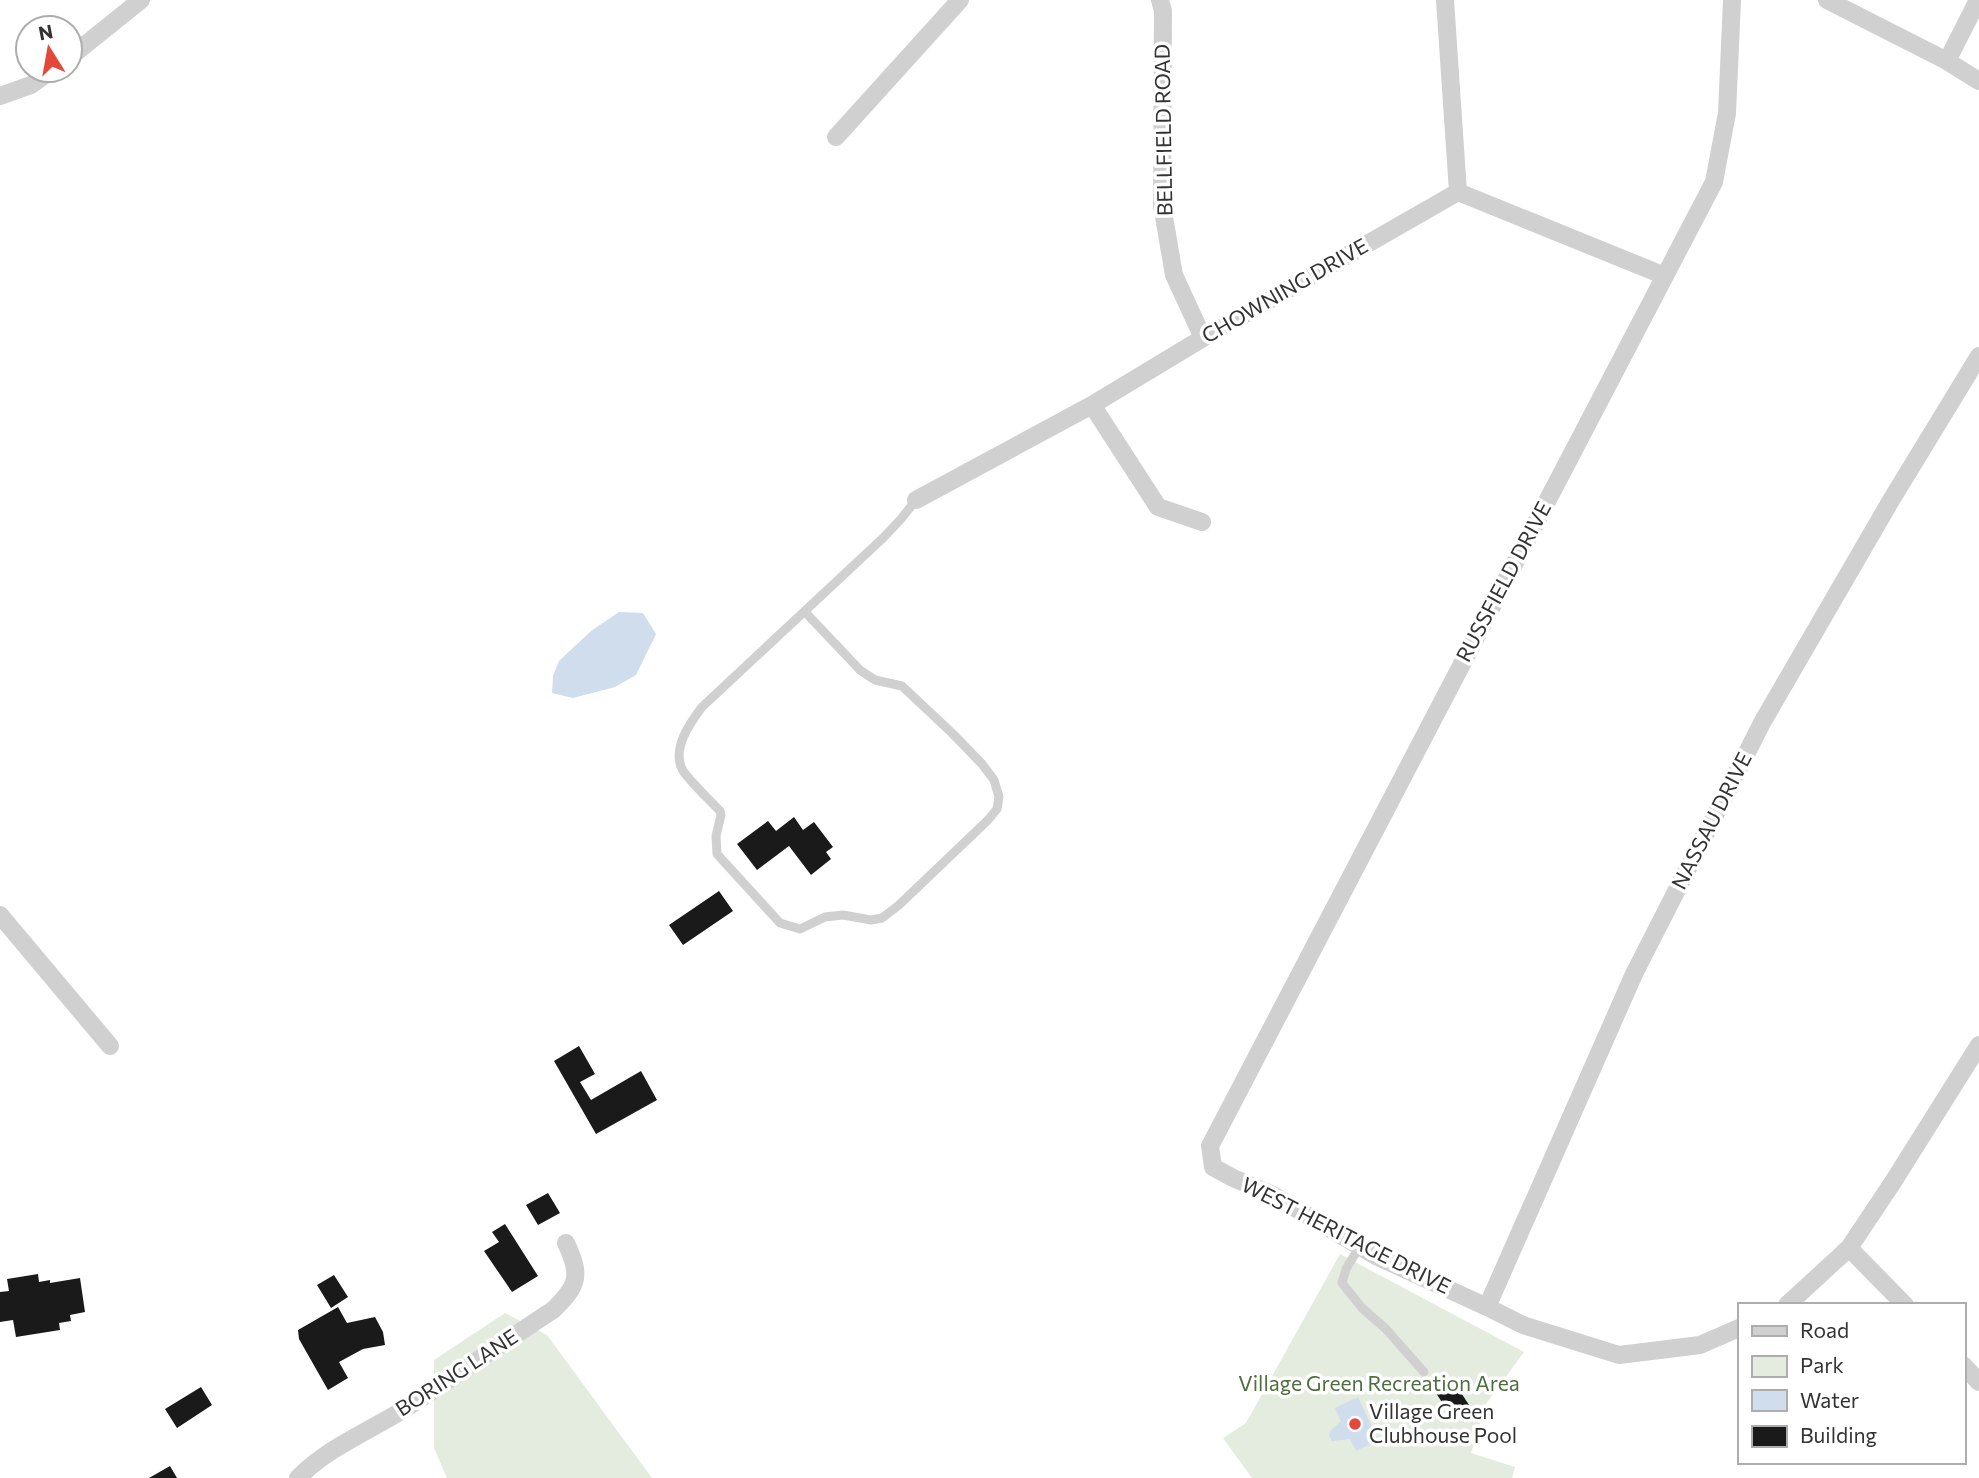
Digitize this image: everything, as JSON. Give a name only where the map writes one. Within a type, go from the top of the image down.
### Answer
[{"type":"street","points":[[84,46],[141,0]]},
{"type":"street","points":[[835,137],[960,0]]},
{"type":"street","name":"BELLFIELD ROAD","points":[[1160,0],[1163,11],[1162,205],[1174,275],[1203,338]]},
{"type":"street","points":[[1445,0],[1458,192],[1665,276]]},
{"type":"street","name":"RUSSFIELD DRIVE","points":[[1210,1146],[1714,182],[1727,113],[1732,0]]},
{"type":"street","points":[[1827,0],[1947,61],[1979,81]]},
{"type":"street","points":[[1947,61],[1978,0]]},
{"type":"street","points":[[0,96],[32,84]]},
{"type":"street","name":"CHOWNING DRIVE","points":[[916,500],[1092,405],[1458,192]]},
{"type":"street","name":"NASSAU DRIVE","points":[[1487,1307],[1634,974],[1763,721],[1890,502],[1979,356]]},
{"type":"street","points":[[1092,405],[1158,507],[1202,522]]},
{"type":"street","points":[[0,915],[110,1046]]},
{"type":"street","points":[[1789,1303],[1849,1248],[1979,1045]]},
{"type":"street","name":"WEST HERITAGE DRIVE","points":[[1210,1146],[1213,1167],[1273,1195],[1376,1256],[1524,1325],[1619,1355],[1700,1346],[1738,1328]]},
{"type":"street","name":"BORING LANE","points":[[298,1478],[329,1453],[405,1408],[553,1310],[572,1288],[576,1277],[576,1267],[566,1243]]},
{"type":"street","points":[[1849,1248],[1903,1303]]},
{"type":"street","points":[[1965,1367],[1979,1382]]},
{"type":"lane","points":[[805,612],[860,670],[875,680],[902,687],[952,733],[994,780],[999,797],[997,809],[988,820],[882,918],[871,920],[834,916],[800,929],[780,923],[717,853],[716,836],[720,811],[682,770],[679,758],[687,726],[702,707],[883,538],[916,500]]},
{"type":"lane","points":[[1360,1246],[1346,1269],[1342,1283],[1362,1308],[1385,1328],[1424,1372]]},
{"type":"green space","name":"Village Green Recreation Area","points":[[1340,1254],[1524,1352],[1486,1404],[1471,1453],[1515,1467],[1512,1478],[1252,1478],[1223,1438],[1246,1423]]},
{"type":"green space","points":[[505,1313],[547,1335],[652,1478],[447,1478],[434,1448],[434,1360]]},
{"type":"water","points":[[619,612],[643,613],[656,634],[636,675],[615,687],[573,698],[552,693],[553,676],[559,661],[591,631]]},
{"type":"water","name":"Village Green Clubhouse Pool","points":[[1358,1397],[1378,1440],[1356,1451],[1350,1439],[1332,1441],[1329,1436],[1330,1431],[1341,1421],[1335,1408]]},
{"type":"building","points":[[794,817],[803,830],[814,822],[833,847],[826,852],[831,859],[811,875],[789,846],[757,870],[737,844],[768,821],[776,831]]},
{"type":"building","points":[[719,891],[733,911],[683,945],[669,925]]},
{"type":"building","points":[[579,1046],[595,1074],[580,1082],[591,1100],[641,1071],[657,1100],[596,1134],[554,1061]]},
{"type":"building","points":[[548,1193],[560,1213],[538,1225],[526,1205]]},
{"type":"building","points":[[505,1224],[538,1276],[512,1292],[484,1251],[499,1242],[492,1232]]},
{"type":"building","points":[[38,1274],[39,1282],[80,1278],[85,1312],[70,1315],[71,1321],[59,1323],[60,1330],[16,1337],[13,1320],[0,1322],[0,1292],[9,1291],[7,1279]]},
{"type":"building","points":[[334,1275],[348,1297],[331,1308],[317,1285]]},
{"type":"building","points":[[338,1307],[347,1323],[375,1317],[383,1332],[385,1345],[363,1349],[339,1362],[348,1378],[328,1390],[299,1339],[298,1330]]},
{"type":"building","points":[[1452,1379],[1471,1408],[1453,1419],[1434,1390]]},
{"type":"building","points":[[201,1387],[212,1405],[177,1428],[165,1409]]},
{"type":"building","points":[[170,1466],[177,1478],[149,1478]]},
{"type":"place","name":"Village Green Clubhouse Pool","points":[[1355,1424]]}]
